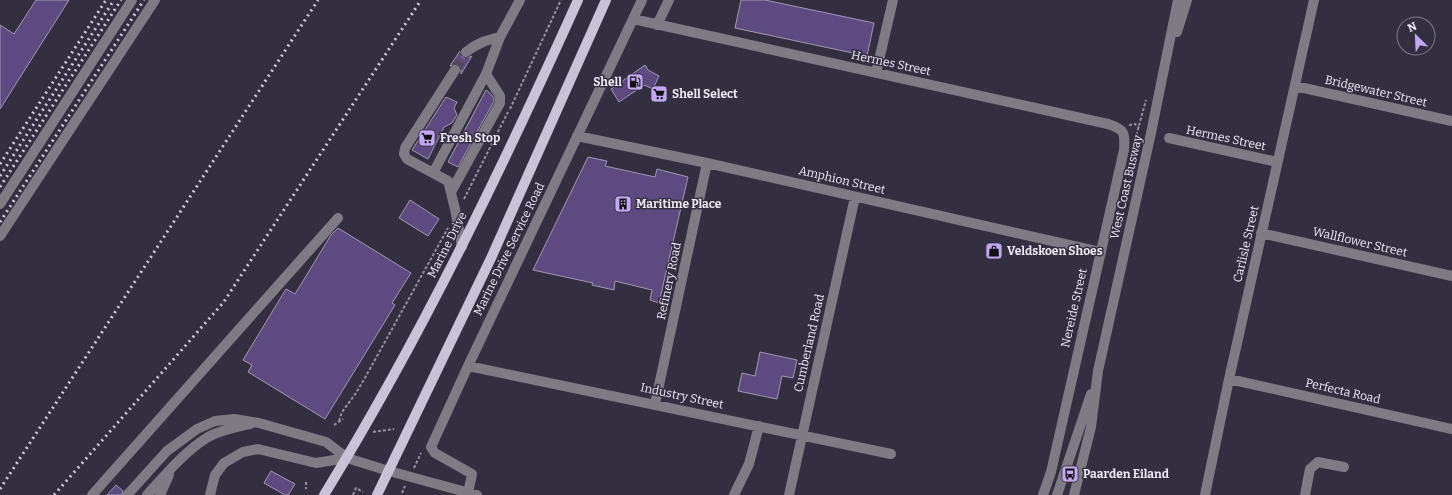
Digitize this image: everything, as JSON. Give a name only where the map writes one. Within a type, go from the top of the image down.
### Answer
[{"type":"main road","name":"Marine Drive","points":[[324,495],[377,406],[462,247],[544,76],[578,0]]},
{"type":"main road","points":[[377,495],[492,256],[606,0]]},
{"type":"street","points":[[0,204],[132,0]]},
{"type":"street","points":[[0,236],[155,0]]},
{"type":"street","points":[[433,173],[486,74],[500,37],[520,0]]},
{"type":"street","name":"Marine Drive Service Road","points":[[473,494],[472,474],[435,453],[431,447],[642,0]]},
{"type":"street","points":[[657,24],[669,0]]},
{"type":"street","points":[[876,73],[893,0]]},
{"type":"street","name":"West Coast Busway","points":[[1074,495],[1091,426],[1098,371],[1163,78],[1178,0]]},
{"type":"street","name":"West Coast Busway","points":[[1163,78],[1187,0]]},
{"type":"street","name":"Carlisle Street","points":[[1206,495],[1229,379],[1314,0]]},
{"type":"street","name":"Hermes Street","points":[[633,19],[1108,124],[1120,128]]},
{"type":"street","points":[[466,52],[473,46],[482,42],[500,37]]},
{"type":"street","points":[[455,70],[405,148],[404,154],[407,159],[448,181],[462,247]]},
{"type":"street","points":[[451,192],[500,103],[500,96],[486,74]]},
{"type":"street","name":"Bridgewater Street","points":[[1295,86],[1452,121]]},
{"type":"street","name":"Nereide Street","points":[[1043,495],[1051,472],[1124,150],[1125,140],[1120,128]]},
{"type":"street","name":"Amphion Street","points":[[577,136],[707,163],[1100,252]]},
{"type":"street","name":"Hermes Street","points":[[1169,138],[1277,162]]},
{"type":"street","name":"Refinery Road","points":[[655,404],[707,163]]},
{"type":"street","name":"Cumberland Road","points":[[789,495],[855,197]]},
{"type":"street","points":[[92,495],[338,218]]},
{"type":"street","name":"Wallflower Street","points":[[1261,233],[1452,276]]},
{"type":"street","name":"Industry Street","points":[[468,366],[892,454]]},
{"type":"street","name":"West Coast Busway","points":[[1057,495],[1098,371]]},
{"type":"street","name":"Perfecta Road","points":[[1229,379],[1452,429]]},
{"type":"street","points":[[128,494],[167,451],[197,429],[207,423],[234,419],[259,423],[326,442],[347,458],[473,494]]},
{"type":"street","points":[[147,495],[172,468],[208,437],[234,427],[259,423]]},
{"type":"street","points":[[734,495],[749,464],[759,426]]},
{"type":"street","points":[[210,495],[215,475],[224,464],[234,456],[249,450],[267,450],[316,463],[347,458]]},
{"type":"street","points":[[1305,495],[1310,468],[1318,462],[1344,467]]},
{"type":"street","points":[[160,495],[172,468]]},
{"type":"path","points":[[1138,127],[1140,131]]},
{"type":"path","points":[[334,425],[366,376],[456,213]]},
{"type":"path","points":[[338,421],[343,419]]},
{"type":"path","points":[[369,433],[394,429]]},
{"type":"path","points":[[306,482],[306,489]]},
{"type":"path","points":[[353,495],[356,488],[363,492]]},
{"type":"building","points":[[36,0],[69,0],[0,109],[0,25],[14,34]]},
{"type":"building","points":[[741,0],[765,0],[874,23],[867,56],[735,28]]},
{"type":"building","points":[[460,51],[463,58],[472,56],[461,74],[459,65],[455,64],[450,66]]},
{"type":"building","points":[[645,65],[648,70],[659,76],[653,89],[644,85],[619,102],[611,89]]},
{"type":"building","points":[[486,90],[494,98],[494,101],[458,167],[448,162]]},
{"type":"building","name":"Fresh Stop","points":[[446,97],[457,102],[454,108],[457,115],[452,123],[444,127],[428,159],[412,150]]},
{"type":"building","name":"Maritime Place","points":[[588,157],[607,161],[605,166],[655,177],[657,169],[688,177],[659,303],[650,300],[652,290],[615,281],[614,290],[592,285],[593,283],[533,270]]},
{"type":"building","points":[[410,200],[439,219],[428,236],[399,218]]},
{"type":"building","points":[[338,228],[411,273],[392,303],[395,305],[325,419],[248,372],[252,365],[243,360],[286,289],[295,294],[331,235]]},
{"type":"building","points":[[760,352],[797,360],[793,378],[782,376],[777,399],[738,391],[742,373],[755,376]]},
{"type":"building","points":[[271,471],[295,484],[288,495],[285,495],[264,483]]},
{"type":"building","points":[[116,485],[123,491],[122,495],[107,495]]},
{"type":"tunnel","points":[[455,70],[466,52]]},
{"type":"railway","points":[[0,164],[106,0]]},
{"type":"railway","points":[[0,176],[114,0]]},
{"type":"railway","points":[[0,187],[121,0]]},
{"type":"railway","points":[[0,222],[144,0]]},
{"type":"railway","points":[[0,489],[318,0]]},
{"type":"railway","points":[[54,495],[223,303],[421,0]]},
{"type":"place","name":"Shell","points":[[635,82]]},
{"type":"place","name":"Shell Select","points":[[659,94]]},
{"type":"place","name":"Fresh Stop","points":[[427,138]]},
{"type":"place","name":"Maritime Place","points":[[623,204]]},
{"type":"place","name":"Veldskoen Shoes","points":[[994,251]]},
{"type":"place","name":"Paarden Eiland","points":[[1070,474]]}]
